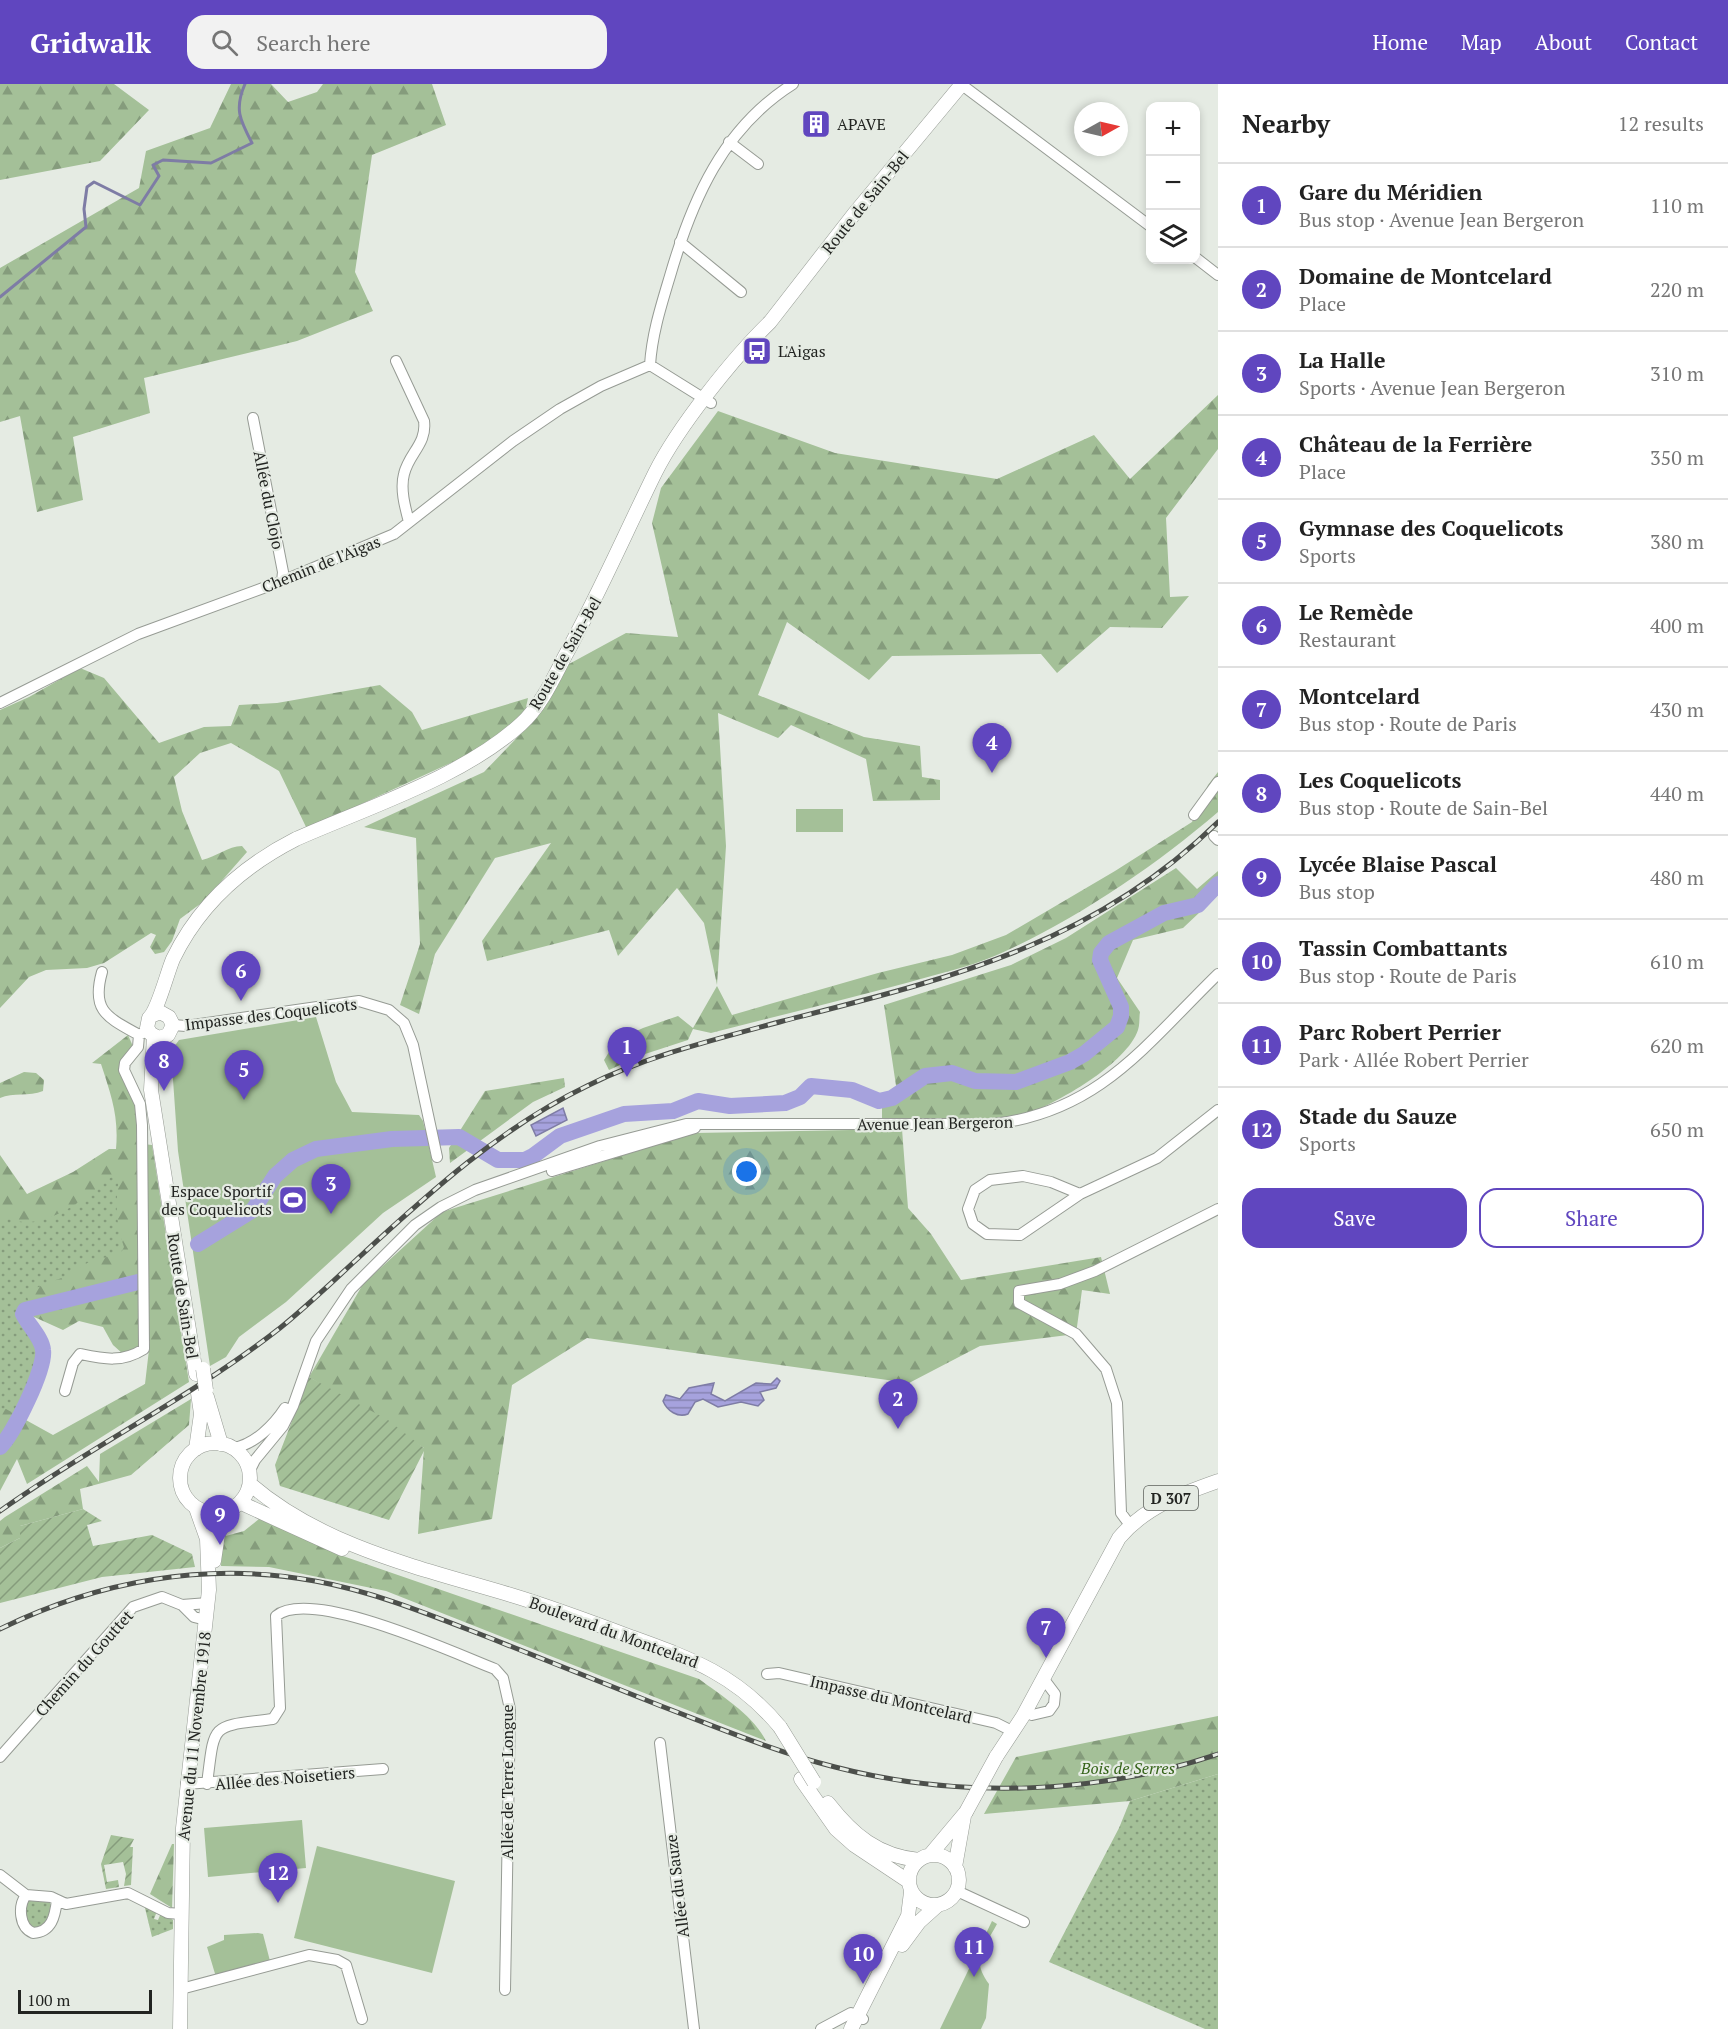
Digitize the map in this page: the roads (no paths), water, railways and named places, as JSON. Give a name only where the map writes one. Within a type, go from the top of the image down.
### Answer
[{"type":"main road","name":"Route de Sain-Bel","points":[[196,1449],[201,1414],[200,1371],[158,1091],[156,1033],[147,1023],[159,1014],[183,941],[206,908],[227,885],[253,864],[296,839],[457,769],[488,752],[523,722],[544,694],[596,600],[656,470],[754,338],[770,322],[854,214],[962,84]]},
{"type":"main road","points":[[156,1033],[170,1017],[159,1014]]},
{"type":"main road","name":"Route de Sain-Bel","points":[[202,1392],[212,1420],[227,1446]]},
{"type":"main road","points":[[208,1444],[227,1446],[243,1458],[249,1478],[236,1506],[213,1514],[196,1508],[183,1492],[180,1479],[182,1465],[196,1449],[208,1444]]},
{"type":"main road","name":"Boulevard du Montcelard","points":[[249,1478],[276,1505],[329,1535],[388,1558],[514,1595],[701,1662],[745,1690],[776,1729],[836,1829],[910,1886]]},
{"type":"main road","name":"D 307","points":[[955,1867],[965,1814],[996,1757],[1025,1714],[1108,1553],[1130,1525],[1171,1498],[1218,1482]]},
{"type":"main road","name":"Boulevard du Montcelard","points":[[236,1506],[322,1542],[398,1569],[512,1603],[698,1670],[740,1698],[776,1729]]},
{"type":"main road","name":"Avenue du 11 Novembre 1918","points":[[180,2029],[186,1784],[208,1596],[218,1534],[236,1506]]},
{"type":"main road","name":"Avenue du 11 Novembre 1918","points":[[196,1508],[207,1539],[208,1596]]},
{"type":"main road","name":"Boulevard du Montcelard","points":[[808,1781],[859,1838],[883,1852],[900,1858],[925,1858]]},
{"type":"main road","points":[[860,2021],[908,1916],[913,1866],[925,1858],[965,1814]]},
{"type":"main road","points":[[851,2029],[860,2021],[908,1934],[938,1905],[952,1898],[957,1891],[959,1883],[955,1867],[944,1857],[925,1858]]},
{"type":"main road","points":[[910,1886],[922,1903],[938,1905]]},
{"type":"street","points":[[707,401],[650,365],[652,338],[680,242],[701,186],[729,142],[755,112],[793,84]]},
{"type":"street","points":[[962,84],[1146,223]]},
{"type":"street","points":[[729,142],[758,164]]},
{"type":"street","points":[[680,242],[741,292]]},
{"type":"street","points":[[1200,261],[1218,275]]},
{"type":"street","points":[[396,361],[424,421],[425,429],[420,447],[404,473],[403,490],[409,522]]},
{"type":"street","name":"Chemin de l'Aigas","points":[[0,703],[138,634],[282,581],[394,534],[513,441],[560,409],[601,386],[650,365]]},
{"type":"street","name":"Allée du Clojo","points":[[253,418],[283,572],[282,581]]},
{"type":"street","points":[[1194,815],[1218,782]]},
{"type":"street","points":[[102,972],[96,991],[98,1002],[106,1014],[156,1033]]},
{"type":"street","name":"Avenue Jean Bergeron","points":[[227,1446],[247,1444],[279,1418],[298,1384],[323,1328],[364,1274],[415,1225],[441,1207],[465,1196],[707,1125],[994,1124],[1043,1115],[1095,1090],[1115,1074],[1218,974]]},
{"type":"street","name":"Impasse des Coquelicots","points":[[156,1033],[186,1026],[359,1001],[389,1010],[404,1023],[413,1045],[437,1157]]},
{"type":"street","points":[[65,1391],[74,1363],[80,1354],[105,1359],[123,1359],[144,1349],[142,1125],[140,1104],[124,1070],[125,1064],[138,1047],[156,1033]]},
{"type":"street","points":[[1080,1194],[1051,1182],[1023,1176],[990,1180],[975,1190],[968,1209],[973,1224],[987,1234],[1020,1235],[1080,1194],[1157,1158],[1218,1110]]},
{"type":"street","points":[[1130,1525],[1121,1513],[1118,1403],[1106,1369],[1076,1334],[1019,1303],[1019,1291],[1060,1284],[1095,1271],[1218,1209]]},
{"type":"street","name":"Avenue Jean Bergeron","points":[[249,1478],[255,1460],[282,1426],[293,1406],[298,1384]]},
{"type":"street","name":"Chemin du Gouttet","points":[[182,1605],[208,1596]]},
{"type":"street","name":"Chemin du Gouttet","points":[[0,1757],[133,1607],[162,1597],[182,1605],[194,1617],[206,1620]]},
{"type":"street","name":"Allée de Terre Longue","points":[[207,1784],[213,1737],[224,1725],[273,1719],[280,1708],[276,1616],[284,1609],[322,1609],[384,1625],[495,1669],[503,1678],[510,1710],[505,1989]]},
{"type":"street","name":"Impasse du Montcelard","points":[[767,1674],[790,1676],[996,1723],[1011,1733]]},
{"type":"street","points":[[1025,1714],[1032,1715],[1049,1711],[1054,1704],[1055,1694],[1043,1678]]},
{"type":"street","name":"Allée du Sauze","points":[[660,1743],[694,2029]]},
{"type":"street","name":"Allée des Noisetiers","points":[[186,1784],[383,1769]]},
{"type":"street","points":[[0,1875],[26,1894],[45,1895],[66,1904],[128,1893],[168,1913],[183,1914]]},
{"type":"street","points":[[957,1891],[1024,1922]]},
{"type":"street","points":[[26,1894],[21,1906],[22,1923],[25,1929],[33,1933],[42,1931],[52,1922],[57,1900]]},
{"type":"street","points":[[182,1989],[309,1955],[337,1960],[346,1965],[362,2019]]},
{"type":"street","points":[[821,2029],[851,2013],[860,2021]]},
{"type":"waterway","points":[[0,297],[86,227],[84,209],[87,187],[94,182],[140,205],[159,176],[153,165],[163,160],[211,163],[252,143],[244,128],[239,108],[245,84]]},
{"type":"waterway","points":[[198,1244],[253,1210],[275,1176],[293,1160],[316,1149],[392,1139],[459,1137],[498,1160],[525,1160],[560,1136],[624,1114],[673,1111],[698,1101],[730,1106],[785,1103],[800,1097],[811,1086],[852,1090],[879,1101],[892,1098],[925,1076],[952,1073],[975,1081],[1016,1082],[1070,1062],[1084,1054],[1117,1027],[1121,1007],[1100,960],[1101,953],[1109,943],[1164,913],[1198,905],[1218,884]]},
{"type":"waterway","points":[[0,1447],[28,1401],[43,1359],[42,1346],[23,1314],[25,1310],[138,1282]]},
{"type":"railway","points":[[0,1511],[212,1377],[280,1328],[465,1165],[523,1122],[554,1103],[634,1065],[733,1034],[903,989],[1015,952],[1069,928],[1120,899],[1170,864],[1218,822]]},
{"type":"railway","points":[[0,1629],[37,1612],[114,1587],[193,1575],[234,1573],[274,1575],[360,1591],[404,1605],[769,1747],[835,1767],[882,1777],[978,1788],[1076,1785],[1172,1768],[1218,1754]]},
{"type":"place","name":"APAVE","points":[[816,124]]},
{"type":"place","name":"L'Aigas","points":[[757,351]]},
{"type":"place","name":"Château de la Ferrière","points":[[992,773]]},
{"type":"place","name":"Le Remède","points":[[241,1001]]},
{"type":"place","name":"Gare du Méridien","points":[[627,1077]]},
{"type":"place","name":"Les Coquelicots","points":[[164,1091]]},
{"type":"place","name":"Gymnase des Coquelicots","points":[[244,1100]]},
{"type":"place","name":"Espace Sportif des Coquelicots","points":[[293,1200]]},
{"type":"place","name":"La Halle","points":[[331,1214]]},
{"type":"place","name":"Domaine de Montcelard","points":[[898,1429]]},
{"type":"place","name":"Lycée Blaise Pascal","points":[[220,1545]]},
{"type":"place","name":"Montcelard","points":[[1046,1658]]},
{"type":"place","name":"Stade du Sauze","points":[[278,1903]]},
{"type":"place","name":"Parc Robert Perrier","points":[[974,1977]]},
{"type":"place","name":"Tassin Combattants","points":[[863,1984]]},
{"type":"park label","name":"Bois de Serres","points":[[1128,1768]]}]
